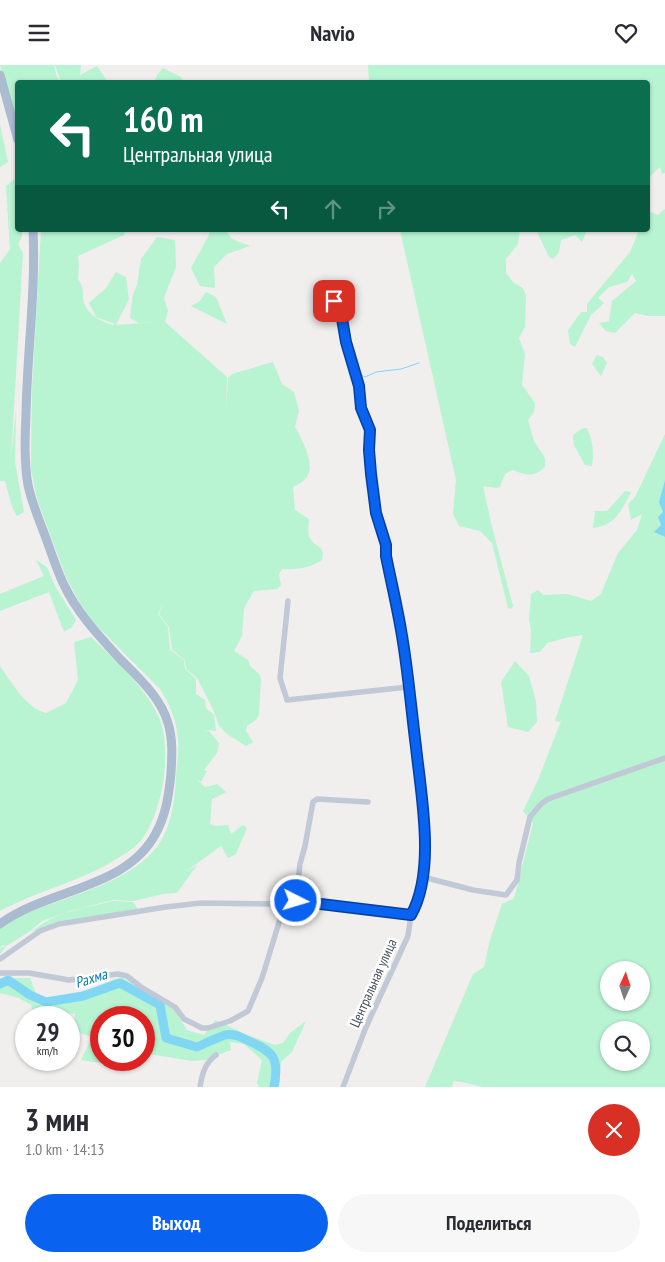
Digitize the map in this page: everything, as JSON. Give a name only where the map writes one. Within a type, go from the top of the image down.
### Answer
[{"type":"main road","points":[[0,75],[15,129]]},
{"type":"main road","points":[[0,924],[23,909],[89,885],[118,871],[142,853],[156,835],[162,822],[168,798],[172,765],[171,736],[165,714],[151,692],[78,611],[63,583],[28,485],[26,418],[33,232]]},
{"type":"street","name":"Центральная улица","points":[[334,301],[340,307],[346,342],[359,386],[361,408],[370,430],[369,456],[376,513],[386,545],[386,556],[401,630],[420,775],[424,833],[423,877],[418,903],[411,915],[408,935],[366,1027],[344,1087]]},
{"type":"street","points":[[288,601],[280,678],[287,700],[408,687]]},
{"type":"street","points":[[423,877],[474,891],[506,895],[517,881],[519,863],[530,817],[541,804],[548,799],[665,758]]},
{"type":"street","points":[[296,901],[300,864],[313,802],[317,799],[368,802]]},
{"type":"street","points":[[0,959],[40,931],[59,924],[187,904],[285,903],[296,901],[411,915]]},
{"type":"street","points":[[0,973],[29,973],[69,980],[118,974],[127,976],[176,1007],[184,1019],[202,1028],[208,1028],[230,1021],[248,1011],[262,978],[285,903]]},
{"type":"street","points":[[200,1087],[202,1074],[210,1060],[216,1055]]},
{"type":"green space","points":[[0,65],[54,65],[59,80],[15,80],[15,120]]},
{"type":"green space","points":[[55,65],[81,65],[80,75],[97,66],[107,80],[60,80]]},
{"type":"green space","points":[[368,65],[665,65],[665,173],[662,174],[660,167],[650,176],[650,80],[369,80]]},
{"type":"green space","points":[[163,68],[181,77],[182,80],[156,80]]},
{"type":"green space","points":[[0,124],[8,162],[0,167]]},
{"type":"green space","points":[[15,179],[15,232],[22,232],[22,237],[18,244],[23,253],[11,460],[16,409],[15,462],[24,512],[17,516],[12,507],[5,481],[0,481],[0,263],[10,249],[6,186]]},
{"type":"green space","points":[[665,209],[665,316],[648,316],[635,313],[615,333],[606,331],[599,323],[609,321],[612,301],[636,281],[632,274],[627,282],[609,287],[598,298],[604,303],[591,315],[575,347],[570,344],[568,330],[581,312],[587,312],[587,304],[630,252],[638,232],[650,232],[650,212],[658,215]]},
{"type":"green space","points":[[41,232],[125,232],[124,235],[78,256],[78,279],[82,286],[86,308],[92,315],[100,320],[113,325],[115,324],[96,317],[89,303],[106,288],[116,272],[126,277],[129,299],[116,325],[157,322],[139,323],[130,318],[133,294],[137,285],[141,259],[157,237],[175,240],[176,267],[164,298],[168,311],[165,322],[227,377],[226,411],[228,378],[232,374],[273,362],[282,384],[294,392],[299,411],[295,427],[301,437],[310,464],[307,477],[293,487],[295,510],[309,519],[309,536],[321,548],[322,560],[303,568],[282,569],[279,574],[281,585],[277,589],[254,591],[244,608],[242,636],[234,651],[248,660],[250,666],[259,674],[261,679],[259,714],[257,719],[247,726],[246,731],[253,742],[246,746],[227,734],[219,726],[213,709],[197,678],[186,669],[185,660],[172,650],[169,627],[159,614],[164,602],[158,614],[168,627],[170,650],[184,660],[185,669],[196,679],[196,694],[205,700],[206,708],[214,715],[216,731],[208,730],[219,743],[217,753],[204,770],[207,771],[201,782],[196,779],[205,787],[217,784],[226,792],[212,799],[210,824],[216,826],[228,825],[231,834],[243,825],[247,828],[236,854],[228,858],[221,846],[185,872],[197,865],[177,893],[163,894],[134,901],[113,900],[74,910],[42,921],[29,932],[6,946],[0,947],[0,927],[20,916],[80,894],[121,876],[140,864],[155,850],[165,833],[170,819],[178,758],[176,726],[169,706],[160,689],[93,622],[77,598],[66,577],[37,499],[31,470],[32,390]]},
{"type":"green space","points":[[210,232],[227,232],[232,239],[250,246],[227,254],[214,267],[215,288],[200,286],[191,268]]},
{"type":"green space","points":[[400,232],[520,232],[518,244],[506,259],[506,273],[514,283],[523,288],[526,295],[525,327],[519,338],[525,354],[522,385],[535,403],[534,412],[528,420],[534,441],[545,458],[545,467],[537,473],[530,475],[512,470],[505,474],[500,487],[483,486],[513,606],[511,609],[508,608],[492,543],[480,531],[459,526],[453,514],[456,480]]},
{"type":"green space","points":[[538,232],[586,232],[582,242],[575,235],[561,240],[559,253],[553,259],[549,257]]},
{"type":"green space","points":[[206,292],[216,297],[227,324],[191,306],[200,301]]},
{"type":"green space","points":[[597,355],[603,357],[607,363],[601,376],[592,364]]},
{"type":"green space","points":[[583,428],[587,428],[592,442],[592,466],[585,465],[574,445],[573,435]]},
{"type":"green space","points":[[665,434],[665,480],[659,502],[663,512],[661,525],[655,532],[665,537],[665,1087],[483,1087],[453,1081],[452,1087],[425,1087],[473,974],[484,967],[490,940],[502,904],[513,899],[515,895],[533,823],[523,811],[538,780],[561,721],[555,721],[583,635],[547,643],[540,652],[530,653],[531,631],[529,620],[531,594],[538,590],[543,595],[567,594],[591,601],[601,594],[618,553],[637,530],[642,514],[631,520],[628,504],[635,497]]},
{"type":"green space","points":[[625,491],[631,492],[617,516],[607,524],[593,528],[595,511],[607,511]]},
{"type":"green space","points":[[36,560],[47,567],[55,586],[76,620],[72,627],[64,632],[49,592],[0,611],[0,594],[44,576]]},
{"type":"green space","points":[[91,637],[137,683],[158,715],[165,744],[165,761],[164,779],[155,813],[142,839],[127,853],[77,879],[0,911],[0,666],[25,700],[38,710],[46,713],[66,703],[78,680],[74,642]]},
{"type":"green space","points":[[515,661],[529,676],[536,701],[537,722],[528,732],[508,727],[501,682]]},
{"type":"green space","points":[[113,901],[133,902],[138,909],[60,921],[32,932],[40,925],[60,915]]},
{"type":"green space","points":[[6,946],[0,954],[0,948]]},
{"type":"green space","points":[[0,978],[30,978],[39,1002],[69,994],[83,994],[114,979],[123,978],[174,1009],[187,1030],[204,1035],[215,1020],[247,1035],[275,1045],[283,1043],[290,1033],[306,1021],[292,1052],[281,1062],[279,1087],[259,1087],[257,1083],[262,1060],[244,1044],[230,1042],[231,1050],[205,1060],[191,1061],[155,1055],[155,1006],[90,1006],[90,1036],[80,1033],[80,1006],[31,1006],[19,998],[0,993]]},
{"type":"green space","points":[[90,1041],[90,1061],[81,1060]]},
{"type":"water","points":[[665,480],[665,537],[654,532],[661,525],[658,517],[663,512],[659,502]]},
{"type":"waterway","points":[[359,374],[365,377],[376,372],[401,369],[419,363]]},
{"type":"waterway","name":"Рахма","points":[[0,984],[8,980],[30,995],[46,1002],[83,996],[120,983],[160,1005],[166,1038],[197,1047],[222,1036],[231,1035],[256,1044],[269,1052],[275,1062],[276,1077],[274,1087]]},
{"type":"route","points":[[296,901],[411,915],[418,903],[423,877],[424,833],[412,705],[401,630],[386,556],[386,545],[376,513],[369,456],[371,434],[361,408],[359,386],[350,350],[346,342],[340,307],[334,301]]}]
